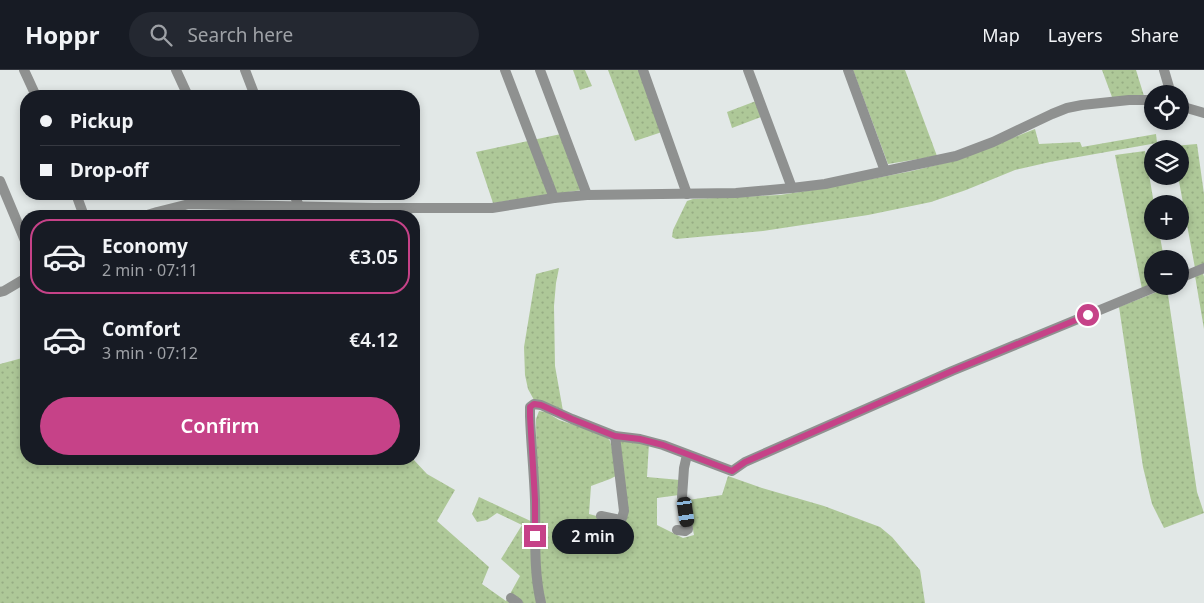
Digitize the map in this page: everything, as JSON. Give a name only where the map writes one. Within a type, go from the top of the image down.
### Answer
[{"type":"street","points":[[24,70],[33,90]]},
{"type":"street","points":[[176,70],[185,90]]},
{"type":"street","points":[[245,70],[253,90]]},
{"type":"street","points":[[505,70],[554,198]]},
{"type":"street","points":[[540,70],[587,195]]},
{"type":"street","points":[[643,70],[687,194]]},
{"type":"street","points":[[748,70],[792,188]]},
{"type":"street","points":[[848,70],[885,171]]},
{"type":"street","points":[[1164,70],[1168,85]]},
{"type":"street","points":[[340,210],[492,208],[554,198],[587,195],[736,193],[825,184],[964,154],[1067,108],[1099,102],[1144,100]]},
{"type":"street","points":[[1189,109],[1204,113]]},
{"type":"street","points":[[0,181],[20,229]]},
{"type":"street","points":[[230,200],[232,205]]},
{"type":"street","points":[[165,210],[189,204],[232,205],[290,210]]},
{"type":"street","points":[[1189,274],[1204,268]]},
{"type":"street","points":[[0,292],[20,282]]},
{"type":"street","points":[[541,603],[537,586],[530,407],[534,404],[541,405],[615,436],[663,445],[732,471],[745,462],[917,386],[1144,292]]},
{"type":"street","points":[[601,516],[620,520],[624,512],[615,436]]},
{"type":"street","points":[[677,530],[684,531],[688,528],[682,497],[686,454]]},
{"type":"green space","points":[[573,70],[585,70],[592,86],[580,90]]},
{"type":"green space","points":[[608,70],[639,70],[662,132],[635,141]]},
{"type":"green space","points":[[853,70],[905,70],[937,156],[888,164]]},
{"type":"green space","points":[[1102,70],[1136,70],[1144,96],[1112,97]]},
{"type":"green space","points":[[756,101],[761,117],[732,128],[727,112]]},
{"type":"green space","points":[[1035,129],[1039,144],[1080,142],[1082,147],[1156,134],[1157,140],[1144,140],[1144,145],[1015,170],[931,202],[868,215],[763,231],[676,239],[672,237],[673,230],[687,201],[693,199],[780,195],[912,171],[953,161]]},
{"type":"green space","points":[[561,134],[582,190],[493,203],[476,152]]},
{"type":"green space","points":[[1197,144],[1204,194],[1204,264],[1195,268],[1189,236],[1189,195],[1182,195],[1180,185],[1189,185],[1189,145]]},
{"type":"green space","points":[[1144,151],[1144,185],[1151,185],[1152,195],[1144,195],[1144,240],[1161,240],[1162,250],[1144,250],[1144,288],[1142,289],[1115,155]]},
{"type":"green space","points":[[559,268],[554,306],[555,366],[563,411],[534,400],[528,389],[525,375],[524,347],[536,274]]},
{"type":"green space","points":[[1203,273],[1204,277],[1204,329],[1195,276]]},
{"type":"green space","points":[[1149,295],[1168,295],[1197,492],[1204,513],[1164,528],[1152,504],[1143,467],[1119,307]]},
{"type":"green space","points":[[20,359],[20,465],[419,465],[427,474],[455,490],[437,521],[489,567],[482,584],[506,601],[520,576],[501,559],[522,525],[497,513],[487,520],[477,522],[472,514],[479,497],[537,524],[536,419],[539,411],[546,412],[559,420],[605,435],[610,441],[616,476],[591,486],[589,514],[619,522],[620,441],[649,443],[647,477],[680,480],[679,495],[657,498],[657,525],[683,538],[694,535],[688,500],[722,495],[728,476],[824,506],[880,527],[892,537],[920,570],[925,603],[0,603],[0,364]]},
{"type":"route","points":[[535,536],[530,416],[530,407],[534,404],[541,405],[615,436],[640,439],[663,445],[732,471],[745,462],[908,390],[1088,315]]}]
